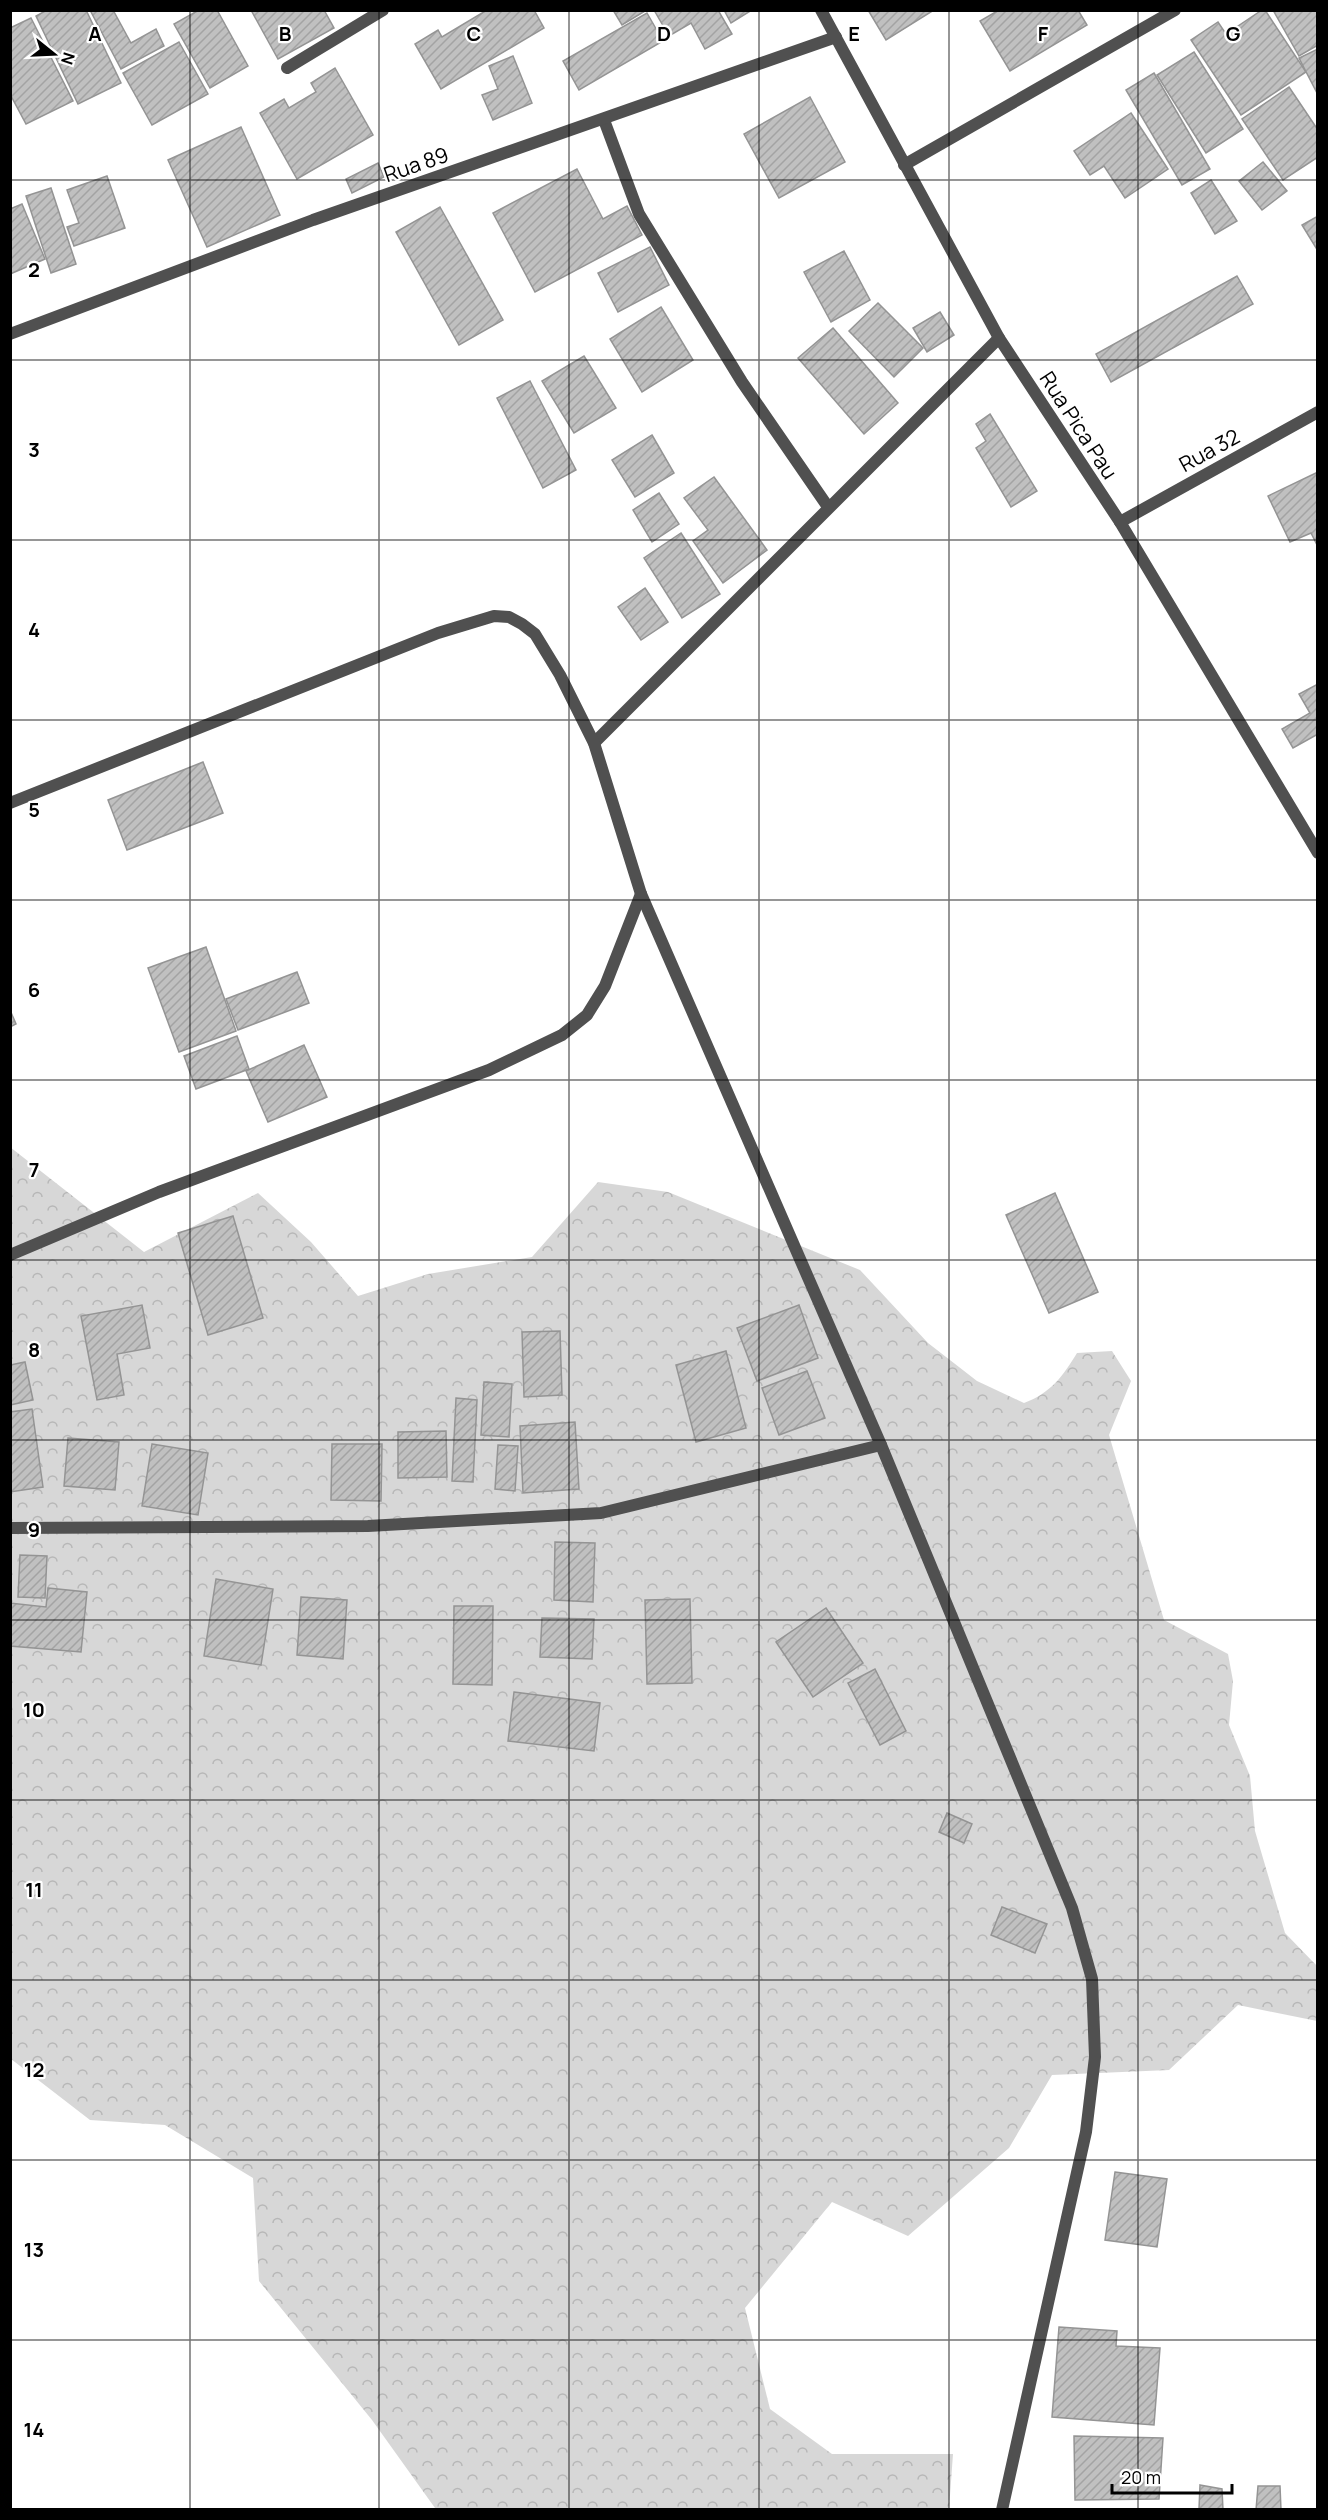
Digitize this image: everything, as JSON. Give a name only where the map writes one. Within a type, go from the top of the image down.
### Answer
[{"type":"street","points":[[287,68],[383,10]]},
{"type":"street","name":"Rua Pica Pau","points":[[820,10],[999,338],[1120,522],[1317,854]]},
{"type":"street","points":[[904,165],[1175,10]]},
{"type":"street","name":"Rua 89","points":[[10,334],[313,220],[836,37]]},
{"type":"street","points":[[604,120],[639,214],[742,382],[828,507]]},
{"type":"street","points":[[594,743],[999,338]]},
{"type":"street","name":"Rua 32","points":[[1120,522],[1317,412]]},
{"type":"street","points":[[10,803],[438,633],[494,616],[509,617],[536,634],[560,675],[594,743],[641,894],[881,1444],[1072,1908],[1092,1979],[1095,2057],[1086,2132],[1002,2510]]},
{"type":"street","points":[[10,1255],[159,1192],[489,1070],[562,1035],[587,1015],[606,986],[641,894]]},
{"type":"street","points":[[10,1528],[368,1526],[601,1514],[881,1444]]},
{"type":"green space","points":[[10,1147],[144,1252],[258,1193],[311,1242],[358,1296],[428,1274],[532,1257],[598,1182],[668,1192],[860,1270],[928,1343],[977,1381],[1024,1403],[1049,1389],[1067,1369],[1077,1353],[1112,1351],[1131,1381],[1109,1435],[1164,1620],[1228,1654],[1233,1681],[1229,1725],[1250,1776],[1255,1831],[1285,1933],[1317,1966],[1317,2021],[1238,2005],[1169,2070],[1052,2075],[1009,2148],[908,2236],[832,2202],[745,2308],[770,2409],[832,2454],[953,2454],[949,2509],[435,2508],[372,2420],[259,2281],[253,2178],[165,2125],[90,2120],[11,2059]]},
{"type":"building","points":[[47,10],[86,10],[121,83],[78,104],[36,16]]},
{"type":"building","points":[[90,10],[113,10],[131,43],[156,29],[164,46],[121,69]]},
{"type":"building","points":[[199,10],[217,10],[248,66],[210,88],[174,24]]},
{"type":"building","points":[[251,10],[324,10],[334,28],[278,59]]},
{"type":"building","points":[[487,10],[534,10],[544,28],[441,89],[415,44],[438,30],[442,37]]},
{"type":"building","points":[[613,10],[645,10],[645,11],[622,25]]},
{"type":"building","points":[[654,10],[718,10],[732,34],[705,49],[691,23],[669,36]]},
{"type":"building","points":[[724,10],[752,10],[731,23]]},
{"type":"building","points":[[868,10],[934,10],[886,40]]},
{"type":"building","points":[[999,10],[1078,10],[1087,25],[1010,71],[980,21]]},
{"type":"building","points":[[1265,10],[1306,72],[1241,115],[1191,40],[1218,22],[1226,34]]},
{"type":"building","points":[[1273,10],[1318,10],[1318,45],[1299,56]]},
{"type":"building","points":[[647,13],[663,41],[579,90],[563,61]]},
{"type":"building","points":[[31,18],[73,101],[26,124],[10,94],[10,28]]},
{"type":"building","points":[[179,42],[208,94],[152,125],[123,73]]},
{"type":"building","points":[[1318,49],[1318,95],[1299,58]]},
{"type":"building","points":[[1194,52],[1243,129],[1206,153],[1157,75]]},
{"type":"building","points":[[513,56],[532,103],[493,120],[482,95],[498,89],[489,66]]},
{"type":"building","points":[[335,68],[373,135],[297,179],[260,113],[284,99],[289,108],[316,92],[311,83]]},
{"type":"building","points":[[1154,73],[1210,169],[1182,185],[1126,90]]},
{"type":"building","points":[[1289,87],[1318,130],[1318,157],[1283,180],[1242,119]]},
{"type":"building","points":[[810,97],[845,162],[779,198],[744,134]]},
{"type":"building","points":[[1131,113],[1168,169],[1125,198],[1104,166],[1090,175],[1074,151]]},
{"type":"building","points":[[241,127],[280,215],[207,247],[168,160]]},
{"type":"building","points":[[1263,162],[1287,191],[1262,210],[1239,181]]},
{"type":"building","points":[[378,163],[384,177],[352,193],[346,179]]},
{"type":"building","points":[[577,169],[603,219],[627,206],[642,235],[535,292],[493,213]]},
{"type":"building","points":[[107,176],[125,228],[74,246],[67,227],[79,223],[67,190]]},
{"type":"building","points":[[1211,180],[1237,221],[1215,234],[1191,193]]},
{"type":"building","points":[[51,188],[76,264],[51,273],[26,196]]},
{"type":"building","points":[[22,204],[45,259],[10,274],[10,209]]},
{"type":"building","points":[[440,207],[503,320],[459,345],[396,232]]},
{"type":"building","points":[[1318,216],[1318,251],[1302,225]]},
{"type":"building","points":[[650,247],[669,285],[618,312],[598,273]]},
{"type":"building","points":[[844,251],[870,300],[831,322],[804,272]]},
{"type":"building","points":[[1237,276],[1253,304],[1111,382],[1096,354]]},
{"type":"building","points":[[878,303],[923,348],[894,377],[849,331]]},
{"type":"building","points":[[661,307],[693,360],[642,392],[610,339]]},
{"type":"building","points":[[940,312],[954,335],[927,352],[913,328]]},
{"type":"building","points":[[833,328],[898,403],[864,434],[798,358]]},
{"type":"building","points":[[584,356],[616,408],[574,433],[542,381]]},
{"type":"building","points":[[530,381],[576,470],[543,488],[497,398]]},
{"type":"building","points":[[990,414],[1037,491],[1011,507],[976,448],[986,441],[976,424]]},
{"type":"building","points":[[652,435],[674,473],[635,497],[612,460]]},
{"type":"building","points":[[1318,472],[1318,547],[1311,533],[1290,542],[1268,496]]},
{"type":"building","points":[[714,477],[767,550],[723,583],[693,541],[708,530],[684,498]]},
{"type":"building","points":[[659,493],[679,524],[652,542],[633,510]]},
{"type":"building","points":[[681,533],[720,594],[682,618],[644,558]]},
{"type":"building","points":[[645,588],[668,622],[641,640],[618,607]]},
{"type":"building","points":[[1318,684],[1318,734],[1293,748],[1282,729],[1310,713],[1299,694]]},
{"type":"building","points":[[203,762],[223,813],[127,850],[108,800]]},
{"type":"building","points":[[206,947],[236,1031],[179,1052],[148,968]]},
{"type":"building","points":[[297,972],[309,1003],[238,1030],[226,999]]},
{"type":"building","points":[[10,1010],[16,1024],[10,1027]]},
{"type":"building","points":[[237,1036],[249,1069],[196,1089],[184,1056]]},
{"type":"building","points":[[304,1045],[327,1097],[268,1122],[246,1071]]},
{"type":"building","points":[[1055,1193],[1098,1292],[1049,1313],[1006,1215]]},
{"type":"building","points":[[233,1216],[263,1318],[208,1335],[178,1233]]},
{"type":"building","points":[[142,1305],[150,1348],[117,1354],[124,1395],[97,1400],[81,1316]]},
{"type":"building","points":[[799,1305],[818,1358],[757,1381],[737,1328]]},
{"type":"building","points":[[560,1331],[562,1395],[524,1397],[522,1332]]},
{"type":"building","points":[[726,1351],[746,1428],[696,1442],[676,1365]]},
{"type":"building","points":[[25,1362],[33,1400],[10,1405],[10,1365]]},
{"type":"building","points":[[807,1371],[825,1418],[779,1435],[762,1388]]},
{"type":"building","points":[[484,1382],[512,1384],[509,1437],[481,1435]]},
{"type":"building","points":[[456,1398],[477,1400],[473,1482],[452,1481]]},
{"type":"building","points":[[32,1409],[43,1487],[10,1492],[10,1412]]},
{"type":"building","points":[[575,1422],[579,1489],[523,1493],[520,1426]]},
{"type":"building","points":[[446,1431],[447,1477],[398,1478],[398,1432]]},
{"type":"building","points":[[68,1438],[119,1442],[115,1490],[64,1486]]},
{"type":"building","points":[[152,1444],[208,1453],[198,1515],[142,1506]]},
{"type":"building","points":[[332,1444],[382,1444],[381,1501],[331,1500]]},
{"type":"building","points":[[498,1445],[518,1446],[515,1491],[495,1489]]},
{"type":"building","points":[[555,1542],[595,1543],[593,1602],[554,1600]]},
{"type":"building","points":[[20,1555],[47,1556],[45,1598],[18,1597]]},
{"type":"building","points":[[216,1579],[273,1589],[261,1665],[204,1656]]},
{"type":"building","points":[[48,1588],[87,1592],[81,1652],[10,1646],[10,1603],[46,1607]]},
{"type":"building","points":[[301,1597],[347,1600],[343,1659],[297,1655]]},
{"type":"building","points":[[690,1599],[692,1683],[647,1684],[645,1600]]},
{"type":"building","points":[[454,1606],[493,1606],[492,1685],[453,1684]]},
{"type":"building","points":[[826,1608],[863,1663],[813,1697],[776,1642]]},
{"type":"building","points":[[542,1618],[594,1619],[592,1659],[540,1657]]},
{"type":"building","points":[[875,1669],[906,1731],[880,1745],[848,1683]]},
{"type":"building","points":[[514,1692],[600,1703],[594,1751],[508,1741]]},
{"type":"building","points":[[947,1813],[972,1824],[964,1843],[939,1832]]},
{"type":"building","points":[[1002,1907],[1047,1924],[1035,1953],[991,1935]]},
{"type":"building","points":[[1115,2172],[1167,2179],[1157,2247],[1105,2240]]},
{"type":"building","points":[[1059,2327],[1117,2331],[1116,2346],[1160,2348],[1154,2425],[1052,2417]]},
{"type":"building","points":[[1074,2436],[1163,2438],[1159,2499],[1075,2500]]},
{"type":"building","points":[[1200,2485],[1222,2489],[1223,2510],[1199,2509]]},
{"type":"building","points":[[1258,2486],[1280,2486],[1281,2510],[1256,2510]]}]
